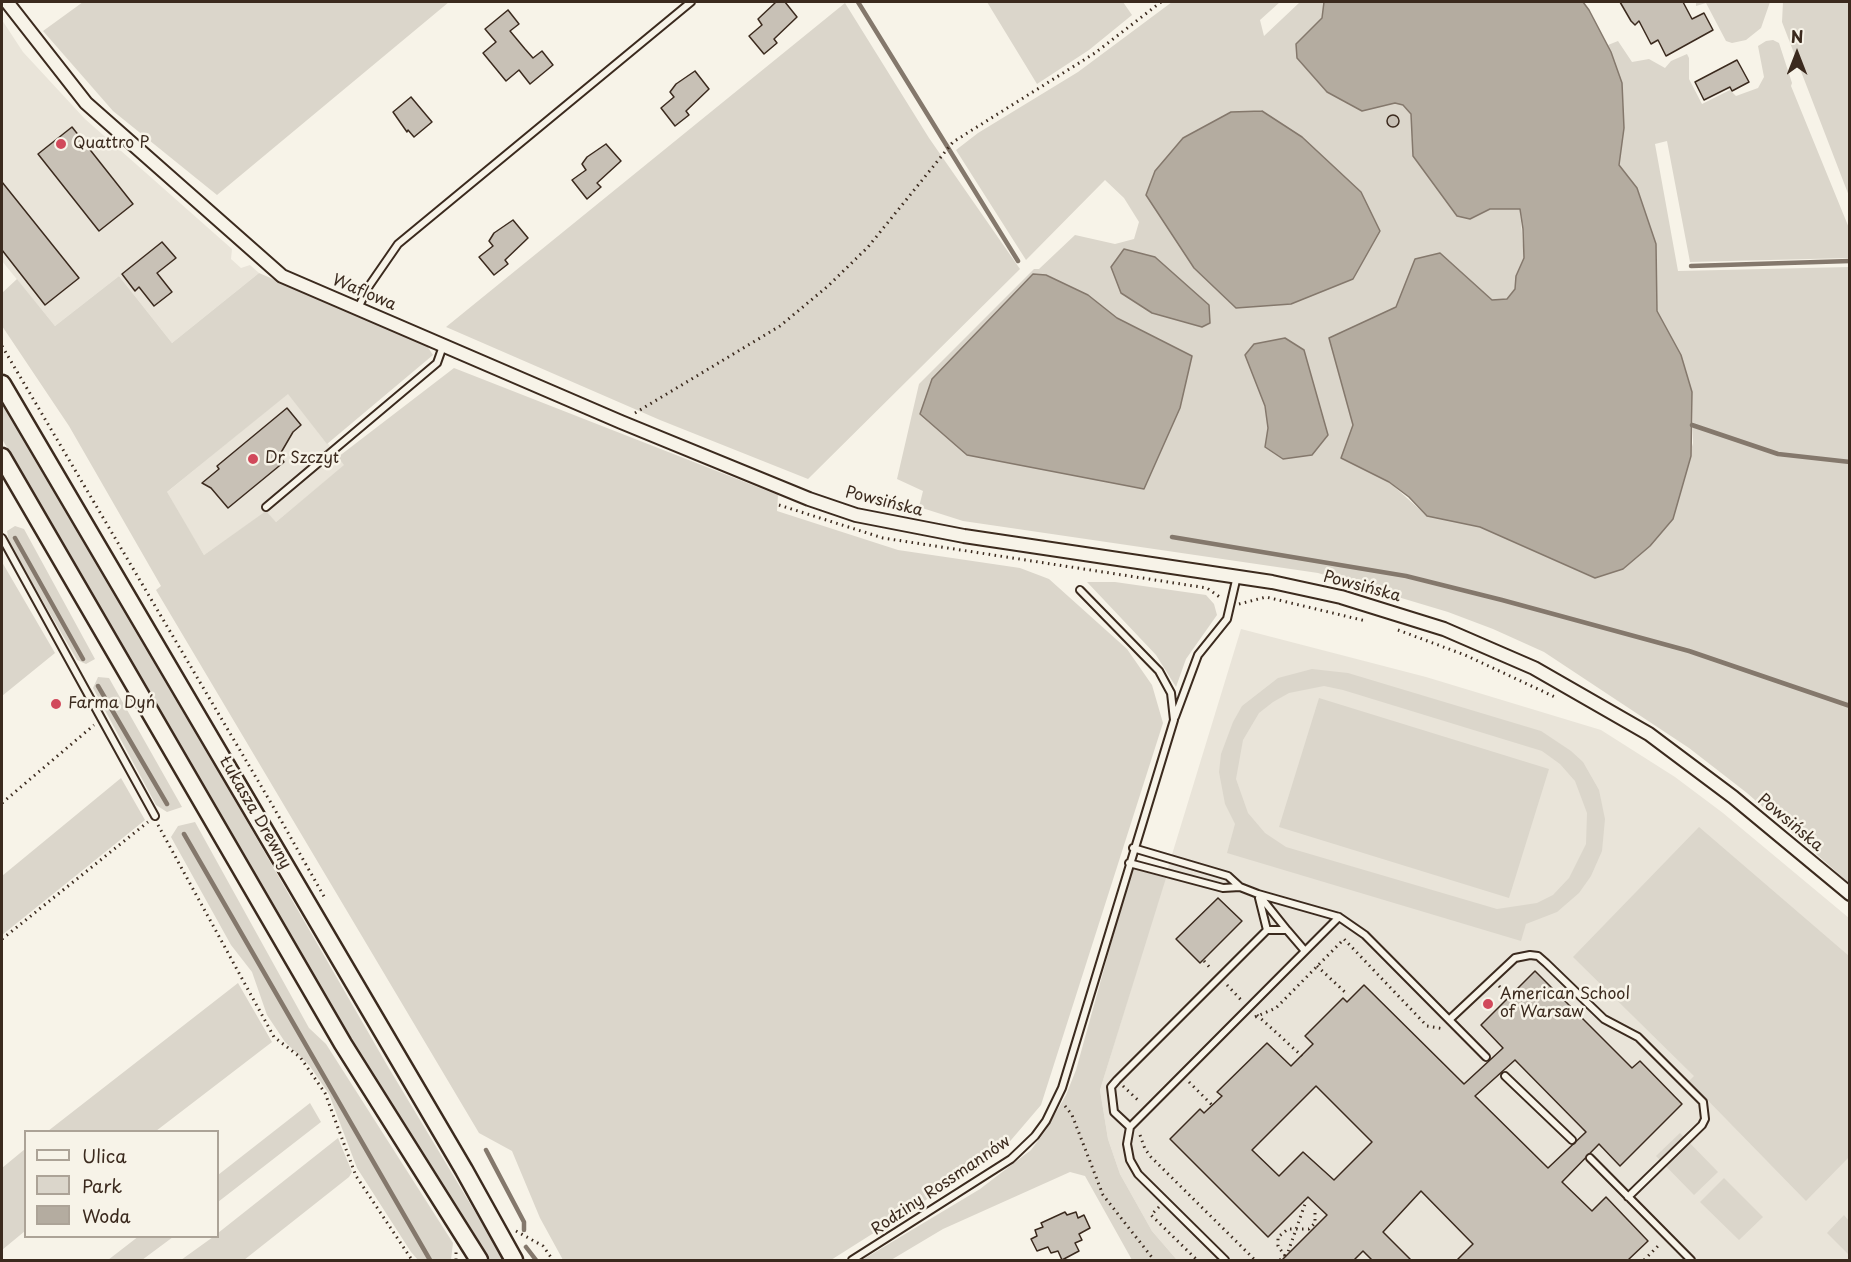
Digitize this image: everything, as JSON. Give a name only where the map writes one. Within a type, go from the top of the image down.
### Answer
[{"type":"main road","name":"Łukasza Drewny","points":[[2,384],[514,1260]]},
{"type":"main road","points":[[2,457],[343,1044],[479,1260]]},
{"type":"street","name":"Waflowa","points":[[7,2],[86,103],[282,276],[621,422],[792,492]]},
{"type":"street","name":"Powsińska","points":[[792,492],[856,515],[901,525],[1237,576],[1341,597],[1402,615],[1477,643],[1564,684],[1624,719],[1679,756],[1850,894]]},
{"type":"lane","points":[[358,308],[369,286],[398,244],[691,2]]},
{"type":"lane","points":[[266,507],[437,363],[443,345]]},
{"type":"lane","points":[[2,538],[155,816]]},
{"type":"lane","name":"Rodziny Rossmannów","points":[[852,1260],[1011,1159],[1035,1136],[1058,1098],[1174,720],[1198,655],[1227,619],[1237,576]]},
{"type":"lane","points":[[1080,590],[1159,671],[1171,693],[1174,720]]},
{"type":"lane","points":[[1133,848],[1228,876],[1240,887],[1258,894],[1339,917],[1365,935],[1486,1056]]},
{"type":"lane","points":[[1129,863],[1223,888],[1240,887]]},
{"type":"lane","points":[[1258,894],[1305,951]]},
{"type":"lane","points":[[1258,894],[1268,930]]},
{"type":"lane","points":[[1225,1260],[1166,1199],[1138,1174],[1130,1160],[1127,1144],[1130,1127],[1250,1009],[1339,917]]},
{"type":"lane","points":[[1130,1127],[1114,1112],[1111,1087],[1268,930],[1287,930]]},
{"type":"lane","points":[[1450,1019],[1515,958],[1521,955],[1538,956],[1604,1019],[1638,1037],[1703,1102],[1705,1119],[1702,1125],[1628,1197]]},
{"type":"lane","points":[[1505,1076],[1572,1140]]},
{"type":"lane","points":[[1590,1158],[1691,1260]]},
{"type":"path","points":[[621,422],[780,327],[828,286],[868,247],[952,142],[1095,53],[1161,2]]},
{"type":"path","points":[[779,505],[883,538],[1207,588],[1242,605],[1266,597],[1369,621]]},
{"type":"path","points":[[1397,630],[1465,655],[1557,698]]},
{"type":"path","points":[[2,803],[90,730],[101,717]]},
{"type":"path","points":[[2,939],[155,816],[274,1037],[300,1056],[325,1093],[356,1176],[412,1260]]},
{"type":"path","points":[[1249,1024],[1258,1016],[1276,1008],[1344,939],[1427,1026],[1451,1030]]},
{"type":"path","points":[[1204,961],[1250,1009],[1302,1056]]},
{"type":"path","points":[[1317,966],[1347,994]]},
{"type":"path","points":[[1492,979],[1512,1000]]},
{"type":"path","points":[[1181,1090],[1197,1074]]},
{"type":"path","points":[[1117,1080],[1147,1109]]},
{"type":"path","points":[[1189,1082],[1212,1105]]},
{"type":"path","points":[[1058,1098],[1072,1115],[1103,1195],[1154,1260]]},
{"type":"path","points":[[1142,1128],[1140,1140],[1144,1149],[1255,1260]]},
{"type":"path","points":[[1166,1199],[1151,1215],[1197,1260]]},
{"type":"path","points":[[1280,1260],[1296,1230],[1305,1204]]},
{"type":"path","points":[[1284,1256],[1278,1246],[1278,1237],[1288,1229],[1305,1230],[1312,1226],[1315,1223],[1315,1211]]},
{"type":"path","points":[[514,1229],[543,1246],[553,1260]]},
{"type":"path","points":[[1644,1260],[1662,1242]]},
{"type":"shaded area","points":[[2,20],[23,52],[85,119],[232,249],[231,259],[241,268],[250,265],[259,273],[172,343],[119,276],[55,326],[2,261]]},
{"type":"shaded area","points":[[288,393],[345,465],[276,522],[266,512],[204,555],[166,493]]},
{"type":"shaded area","name":"American School of Warsaw","points":[[1241,629],[1426,677],[1601,730],[1675,777],[1723,813],[1849,918],[1849,1260],[1177,1260],[1152,1231],[1120,1174],[1108,1139],[1100,1090]]},
{"type":"green space","points":[[83,2],[449,2],[217,195],[113,111],[43,31]]},
{"type":"green space","points":[[987,2],[1123,2],[1132,15],[1089,50],[1037,84]]},
{"type":"green space","points":[[1172,2],[1280,2],[1260,20],[1264,36],[1300,2],[1324,2],[1322,18],[1296,44],[1297,58],[1327,92],[1362,111],[1395,103],[1403,105],[1411,114],[1413,156],[1433,182],[1470,219],[1490,209],[1520,209],[1524,258],[1516,276],[1515,289],[1507,299],[1492,300],[1440,254],[1415,259],[1396,307],[1329,338],[1353,425],[1341,458],[1389,482],[1427,516],[1480,527],[1594,578],[1673,519],[1693,443],[1692,392],[1681,355],[1657,311],[1656,244],[1637,188],[1619,165],[1624,128],[1622,83],[1608,45],[1618,41],[1632,62],[1649,59],[1665,68],[1671,61],[1687,54],[1689,79],[1702,104],[1730,90],[1736,96],[1758,88],[1764,77],[1758,46],[1773,40],[1779,43],[1791,86],[1849,228],[1849,258],[1690,262],[1667,141],[1655,144],[1678,271],[1849,267],[1849,883],[1747,793],[1689,748],[1544,652],[1493,629],[1448,612],[1318,573],[963,521],[919,507],[923,491],[897,479],[919,384],[1034,269],[1039,269],[1075,235],[1115,244],[1134,239],[1139,222],[1124,198],[1105,180],[1026,260],[956,150],[978,133],[1078,72]]},
{"type":"green space","points":[[1696,2],[1770,2],[1761,28],[1746,40],[1732,43],[1726,41],[1706,3],[1696,6]]},
{"type":"green space","points":[[1783,2],[1849,2],[1849,196],[1782,22]]},
{"type":"green space","points":[[845,3],[929,138],[1020,269],[808,479],[660,420],[446,327]]},
{"type":"green space","points":[[259,273],[427,346],[433,355],[327,444],[288,394],[167,492],[204,555],[266,511],[276,522],[344,465],[338,457],[454,368],[778,495],[777,511],[898,550],[1020,568],[1049,579],[1127,649],[1152,685],[1163,723],[1041,1105],[1000,1153],[831,1260],[563,1260],[540,1218],[512,1151],[479,1133],[156,590],[161,586],[69,426],[2,326],[2,293],[17,279],[55,326],[119,276],[172,343]]},
{"type":"green space","points":[[2,403],[104,573],[387,1065],[504,1260],[491,1260],[342,1024],[2,439]]},
{"type":"green space","points":[[15,526],[24,529],[95,659],[86,664],[77,660],[9,543],[7,531]]},
{"type":"green space","points":[[2,562],[55,653],[2,696]]},
{"type":"green space","points":[[1087,582],[1115,582],[1206,595],[1214,604],[1217,615],[1186,659],[1176,687],[1156,655]]},
{"type":"green space","points":[[1312,669],[1348,673],[1541,731],[1583,762],[1599,790],[1605,819],[1602,851],[1591,876],[1579,893],[1557,912],[1526,924],[1521,941],[1227,853],[1235,824],[1225,804],[1219,772],[1221,754],[1233,722],[1242,706],[1278,678]],"holes":[[[1324,686],[1542,751],[1560,764],[1575,781],[1587,813],[1586,844],[1569,878],[1553,895],[1537,903],[1497,909],[1286,847],[1265,833],[1248,813],[1236,779],[1243,740],[1259,713],[1289,693]]]},
{"type":"green space","points":[[98,677],[109,678],[182,807],[167,812],[156,805],[93,688]]},
{"type":"green space","points":[[1319,698],[1549,769],[1509,898],[1279,827]]},
{"type":"green space","points":[[121,778],[145,820],[2,935],[2,876]]},
{"type":"green space","points":[[195,822],[309,1028],[326,1044],[453,1243],[451,1260],[418,1260],[411,1252],[357,1168],[329,1094],[309,1065],[285,1042],[267,1015],[252,972],[231,945],[171,837],[178,826]]},
{"type":"green space","points":[[1699,827],[1849,956],[1849,1157],[1806,1201],[1689,1081],[1694,1076],[1573,957]]},
{"type":"green space","points":[[1132,868],[1166,878],[1100,1090],[1108,1139],[1120,1174],[1152,1231],[1177,1260],[1132,1260],[1085,1176],[1070,1172],[943,1229],[891,1260],[862,1260],[980,1189],[1031,1150],[1046,1130],[1066,1095],[1076,1070]]},
{"type":"green space","points":[[238,983],[272,1042],[157,1130],[49,1130]]},
{"type":"green space","points":[[310,1103],[321,1122],[219,1201],[219,1174]]},
{"type":"green space","points":[[1680,1133],[1718,1172],[1694,1195],[1656,1156]]},
{"type":"green space","points":[[338,1138],[352,1172],[349,1177],[244,1260],[181,1260],[212,1238],[219,1238],[219,1232]]},
{"type":"green space","points":[[24,1150],[24,1232],[2,1250],[2,1168]]},
{"type":"green space","points":[[1724,1178],[1763,1217],[1739,1240],[1700,1202]]},
{"type":"green space","points":[[1844,1215],[1849,1221],[1849,1255],[1827,1233]]},
{"type":"green space","points":[[136,1238],[172,1238],[142,1260],[108,1260]]},
{"type":"water","points":[[1324,2],[1583,2],[1589,10],[1611,52],[1622,83],[1624,128],[1619,165],[1637,188],[1656,244],[1657,311],[1681,355],[1692,392],[1691,456],[1673,519],[1650,546],[1623,569],[1595,578],[1480,527],[1427,516],[1409,497],[1389,482],[1341,458],[1353,425],[1329,338],[1396,307],[1415,259],[1440,253],[1492,300],[1507,299],[1515,289],[1516,276],[1524,258],[1523,229],[1520,209],[1490,209],[1470,219],[1457,216],[1413,156],[1411,114],[1403,105],[1395,103],[1362,111],[1327,92],[1297,58],[1296,44],[1322,18]]},
{"type":"water","points":[[1262,111],[1302,137],[1361,192],[1380,231],[1353,279],[1291,304],[1236,308],[1194,268],[1146,195],[1155,171],[1183,138],[1231,112]]},
{"type":"water","points":[[1124,249],[1155,257],[1209,305],[1210,323],[1202,327],[1152,313],[1121,293],[1111,267]]},
{"type":"water","points":[[1033,274],[1046,275],[1088,295],[1117,318],[1192,356],[1180,408],[1144,489],[967,455],[920,414],[932,379]]},
{"type":"water","points":[[1285,338],[1304,350],[1328,435],[1312,455],[1283,459],[1265,447],[1268,428],[1265,406],[1245,355],[1254,344]]},
{"type":"building","points":[[776,2],[785,2],[797,17],[774,39],[777,43],[764,54],[749,36],[762,25],[758,19]]},
{"type":"building","points":[[1620,2],[1683,2],[1692,19],[1704,13],[1713,30],[1666,56],[1658,40],[1651,44],[1639,21],[1635,25]]},
{"type":"building","points":[[508,10],[519,24],[510,31],[533,58],[542,51],[553,65],[530,84],[519,70],[506,81],[483,53],[496,42],[485,29]]},
{"type":"building","points":[[1737,60],[1749,82],[1732,91],[1730,87],[1704,100],[1695,82]]},
{"type":"building","points":[[695,71],[709,89],[686,111],[689,115],[675,126],[661,108],[674,97],[670,92],[676,84]]},
{"type":"building","points":[[411,97],[432,122],[414,137],[408,130],[407,132],[393,112]]},
{"type":"building","points":[[1395,115],[1399,121],[1395,127],[1391,127],[1387,119]]},
{"type":"building","points":[[72,127],[133,204],[99,231],[38,154]]},
{"type":"building","points":[[606,144],[621,161],[597,183],[601,187],[587,199],[572,180],[586,170],[582,164],[587,157]]},
{"type":"building","points":[[2,182],[79,278],[45,305],[2,250]]},
{"type":"building","points":[[513,220],[528,238],[505,260],[508,264],[494,275],[479,257],[493,246],[489,241],[494,233]]},
{"type":"building","points":[[162,242],[176,258],[157,273],[172,292],[154,306],[139,287],[135,291],[122,274]]},
{"type":"building","name":"Dr Szczyt","points":[[287,408],[301,425],[293,432],[279,456],[284,462],[228,508],[211,488],[202,483],[219,469],[217,466]]},
{"type":"building","points":[[1218,898],[1242,921],[1200,963],[1176,939]]},
{"type":"building","points":[[1535,971],[1632,1068],[1640,1061],[1682,1104],[1620,1166],[1599,1144],[1562,1182],[1592,1211],[1606,1197],[1648,1241],[1628,1260],[1457,1260],[1473,1244],[1421,1191],[1383,1232],[1411,1260],[1372,1260],[1363,1251],[1354,1260],[1282,1260],[1327,1215],[1308,1197],[1268,1237],[1170,1139],[1200,1109],[1204,1113],[1222,1096],[1217,1092],[1267,1043],[1291,1066],[1313,1044],[1305,1036],[1343,998],[1347,1002],[1364,985],[1464,1084],[1503,1048],[1481,1025]],"holes":[[[1515,1060],[1586,1132],[1548,1168],[1475,1096]],[[1316,1086],[1372,1142],[1334,1180],[1303,1152],[1279,1176],[1252,1150]]]},
{"type":"building","points":[[1065,1212],[1067,1215],[1076,1212],[1078,1218],[1084,1215],[1090,1228],[1079,1234],[1082,1240],[1075,1243],[1079,1251],[1062,1260],[1058,1251],[1051,1253],[1048,1247],[1037,1251],[1031,1239],[1037,1236],[1035,1230],[1043,1227],[1041,1223]]},
{"type":"waterway","points":[[858,2],[1018,261]]},
{"type":"waterway","points":[[1691,266],[1850,261]]},
{"type":"waterway","points":[[1692,425],[1778,454],[1850,462]]},
{"type":"waterway","points":[[1172,537],[1406,576],[1689,651],[1850,706]]},
{"type":"waterway","points":[[15,538],[83,659]]},
{"type":"waterway","points":[[98,686],[167,804]]},
{"type":"waterway","points":[[184,834],[430,1260]]},
{"type":"waterway","points":[[486,1150],[524,1222],[524,1230]]},
{"type":"waterway","points":[[526,1247],[536,1260]]},
{"type":"place","name":"Quattro P","points":[[61,144]]},
{"type":"place","name":"Dr Szczyt","points":[[253,459]]},
{"type":"place","name":"Farma Dyń","points":[[56,704]]},
{"type":"place","name":"American School of Warsaw","points":[[1488,1004]]}]
